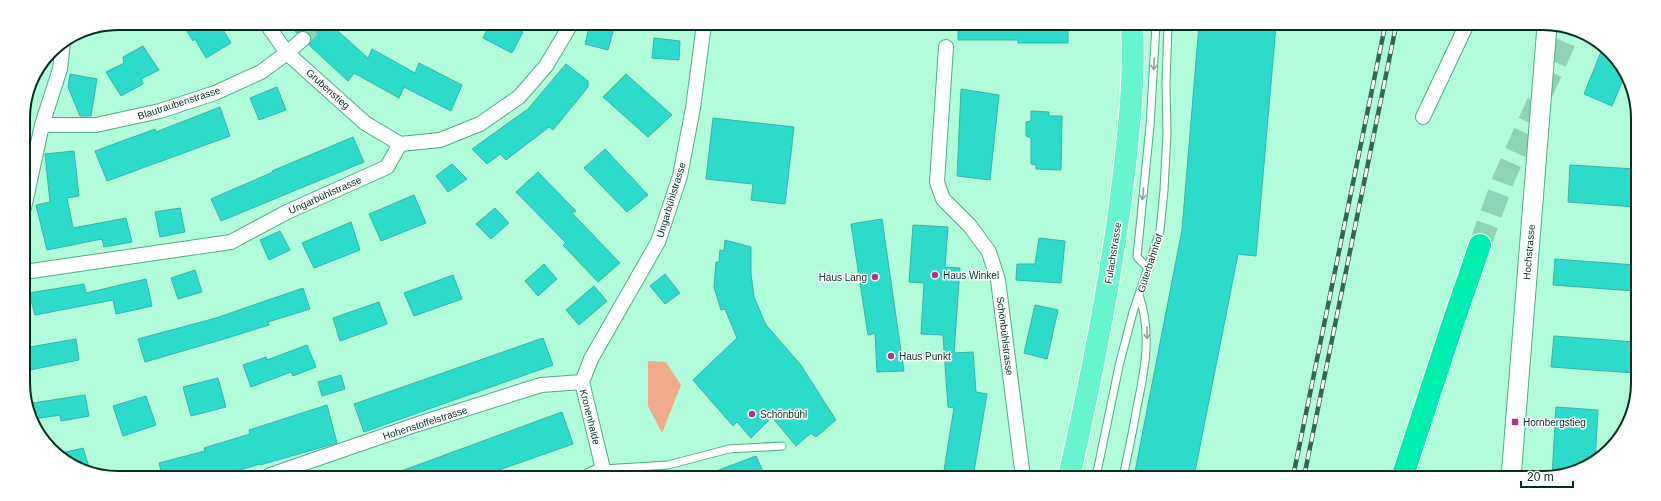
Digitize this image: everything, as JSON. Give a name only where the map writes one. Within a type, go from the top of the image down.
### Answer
[{"type":"highway","points":[[1404,471],[1480,245]]},
{"type":"highway","points":[[1401,471],[1411,450]]},
{"type":"highway","points":[[1407,471],[1411,450]]},
{"type":"main road","name":"Fulachstrasse","points":[[1070,471],[1100,327],[1119,215],[1131,90],[1132,30]]},
{"type":"street","name":"Grubenstieg","points":[[271,30],[287,53],[366,123],[400,144]]},
{"type":"street","points":[[400,144],[440,140],[480,124],[519,97],[546,66],[567,30]]},
{"type":"street","name":"Ungarbühlstrasse","points":[[591,359],[658,242],[680,176],[693,108],[703,30]]},
{"type":"street","points":[[1422,117],[1464,30]]},
{"type":"street","name":"Hochstrasse","points":[[1512,471],[1547,30]]},
{"type":"street","name":"Blautraubenstrasse","points":[[42,125],[96,125],[160,111],[215,93],[261,72],[303,39]]},
{"type":"street","name":"Schönbühlstrasse","points":[[946,47],[937,182],[943,199],[970,226],[989,252],[998,280],[1022,471]]},
{"type":"street","points":[[30,180],[42,125],[60,69],[62,51]]},
{"type":"street","name":"Ungarbühlstrasse","points":[[30,271],[231,242],[287,212],[387,167],[400,144]]},
{"type":"street","name":"Kronenhalde","points":[[591,359],[582,382],[603,471]]},
{"type":"street","name":"Hohenstoffelstrasse","points":[[282,471],[418,424],[541,385],[582,382]]},
{"type":"lane","points":[[1149,269],[1137,257],[1150,126],[1156,30]]},
{"type":"lane","name":"Güterbahnhof","points":[[1097,471],[1119,366],[1133,312],[1149,269],[1160,231],[1167,133],[1166,30]]},
{"type":"lane","points":[[1124,471],[1147,354],[1147,328],[1145,311],[1139,295]]},
{"type":"lane","points":[[617,471],[668,464],[729,449],[782,446]]},
{"type":"shaded area","points":[[648,361],[666,362],[681,385],[662,433],[648,406]]},
{"type":"building","points":[[186,30],[223,30],[231,43],[206,58],[195,39],[193,41]]},
{"type":"building","points":[[294,30],[337,30],[368,58],[372,49],[415,73],[419,63],[462,85],[451,111],[404,87],[399,98],[354,73],[348,81],[309,45],[311,38],[309,33],[302,31],[297,33]]},
{"type":"building","points":[[487,30],[520,30],[523,32],[512,53],[483,38]]},
{"type":"building","points":[[588,30],[613,30],[608,50],[585,44]]},
{"type":"building","points":[[958,30],[1068,30],[1068,43],[1018,43],[1018,40],[958,40]]},
{"type":"building","points":[[1199,30],[1276,30],[1256,256],[1238,254],[1195,471],[1135,471],[1182,230]]},
{"type":"building","points":[[654,38],[680,41],[679,60],[652,58]]},
{"type":"building","points":[[143,46],[159,70],[141,79],[143,84],[121,96],[106,72],[124,63],[123,57]]},
{"type":"building","points":[[1601,52],[1613,65],[1623,81],[1612,106],[1584,94]]},
{"type":"building","points":[[566,64],[588,81],[588,87],[553,130],[549,127],[506,160],[500,154],[487,164],[472,149],[528,109]]},
{"type":"building","points":[[70,74],[97,79],[91,116],[80,116],[68,87]]},
{"type":"building","points":[[626,74],[672,115],[648,137],[603,97]]},
{"type":"building","points":[[277,87],[286,110],[259,120],[250,98]]},
{"type":"building","points":[[961,89],[999,95],[990,180],[957,176]]},
{"type":"building","points":[[220,107],[230,136],[107,181],[95,151],[155,129],[156,132]]},
{"type":"building","points":[[1031,111],[1049,112],[1049,116],[1062,116],[1061,170],[1036,169],[1036,165],[1031,164],[1031,138],[1026,136],[1026,122],[1031,121]]},
{"type":"building","points":[[713,118],[794,127],[785,204],[751,200],[753,184],[706,179]]},
{"type":"building","points":[[353,137],[364,162],[221,221],[211,199],[273,172],[272,171]]},
{"type":"building","points":[[605,149],[648,195],[627,212],[584,168]]},
{"type":"building","points":[[74,151],[79,196],[67,198],[73,228],[126,218],[132,242],[104,247],[102,239],[47,250],[36,205],[50,202],[45,154]]},
{"type":"building","points":[[452,164],[467,179],[448,192],[436,176]]},
{"type":"building","points":[[1570,165],[1631,169],[1631,207],[1568,202]]},
{"type":"building","points":[[538,172],[576,211],[572,213],[620,263],[598,282],[563,245],[566,243],[516,192]]},
{"type":"building","points":[[414,195],[426,223],[381,241],[369,214]]},
{"type":"building","points":[[180,208],[185,232],[160,237],[155,212]]},
{"type":"building","points":[[495,208],[509,223],[491,239],[476,224]]},
{"type":"building","name":"Haus Lang","points":[[882,219],[904,371],[877,372],[875,333],[868,335],[851,224]]},
{"type":"building","points":[[351,222],[360,250],[314,268],[302,243]]},
{"type":"building","points":[[913,225],[948,227],[945,267],[960,268],[954,353],[973,352],[976,392],[987,394],[974,471],[944,471],[954,408],[948,407],[943,335],[921,334],[924,283],[909,282]]},
{"type":"building","points":[[280,231],[290,250],[269,260],[260,240]]},
{"type":"building","points":[[1039,238],[1065,241],[1061,283],[1016,280],[1017,264],[1035,264]]},
{"type":"building","points":[[725,240],[751,247],[751,274],[754,297],[766,325],[800,364],[836,420],[816,437],[811,433],[796,446],[772,417],[751,438],[737,422],[733,426],[693,380],[737,338],[725,309],[721,310],[714,287],[716,262],[719,262],[720,250],[724,251]]},
{"type":"building","points":[[1555,259],[1631,265],[1631,291],[1553,285]]},
{"type":"building","points":[[544,264],[557,279],[538,296],[525,281]]},
{"type":"building","points":[[195,270],[202,292],[178,299],[171,278]]},
{"type":"building","points":[[665,274],[680,293],[665,304],[650,286]]},
{"type":"building","points":[[453,275],[462,299],[414,316],[404,293]]},
{"type":"building","points":[[146,279],[152,306],[116,314],[113,300],[35,315],[30,297],[30,293],[84,284],[86,293]]},
{"type":"building","points":[[594,286],[607,301],[579,325],[566,310]]},
{"type":"building","points":[[303,288],[310,309],[268,322],[269,325],[145,362],[138,339],[216,318]]},
{"type":"building","points":[[379,302],[387,324],[340,341],[333,318]]},
{"type":"building","points":[[1035,305],[1058,310],[1047,359],[1024,353]]},
{"type":"building","points":[[1554,336],[1631,342],[1631,373],[1551,367]]},
{"type":"building","points":[[543,338],[553,365],[364,432],[354,404]]},
{"type":"building","points":[[76,339],[79,360],[30,370],[30,347]]},
{"type":"building","points":[[307,345],[316,367],[293,376],[291,372],[251,387],[243,365],[266,357],[267,360]]},
{"type":"building","points":[[341,375],[345,389],[322,396],[318,382]]},
{"type":"building","points":[[218,378],[226,407],[191,416],[183,387]]},
{"type":"building","points":[[85,395],[89,416],[61,421],[60,415],[38,418],[33,403]]},
{"type":"building","points":[[146,396],[156,425],[123,436],[113,406]]},
{"type":"building","points":[[327,405],[337,443],[236,471],[161,471],[159,463],[205,451],[204,448],[250,434],[249,430]]},
{"type":"building","points":[[1556,407],[1598,410],[1595,453],[1577,464],[1552,470]]},
{"type":"building","points":[[562,412],[573,444],[496,471],[401,471]]},
{"type":"building","points":[[83,448],[89,466],[74,459],[64,452]]},
{"type":"building","points":[[756,456],[763,471],[717,471]]},
{"type":"tunnel","points":[[303,39],[313,30]]},
{"type":"tunnel","points":[[1480,245],[1504,178],[1568,34]]},
{"type":"railway","points":[[1294,471],[1384,30]]},
{"type":"railway","points":[[1305,471],[1395,30]]},
{"type":"place","name":"Haus Winkel","points":[[935,275]]},
{"type":"place","name":"Haus Lang","points":[[875,277]]},
{"type":"place","name":"Haus Punkt","points":[[891,356]]},
{"type":"place","name":"Schönbühl","points":[[752,414]]},
{"type":"place","name":"Hornbergstieg","points":[[1515,422]]}]
